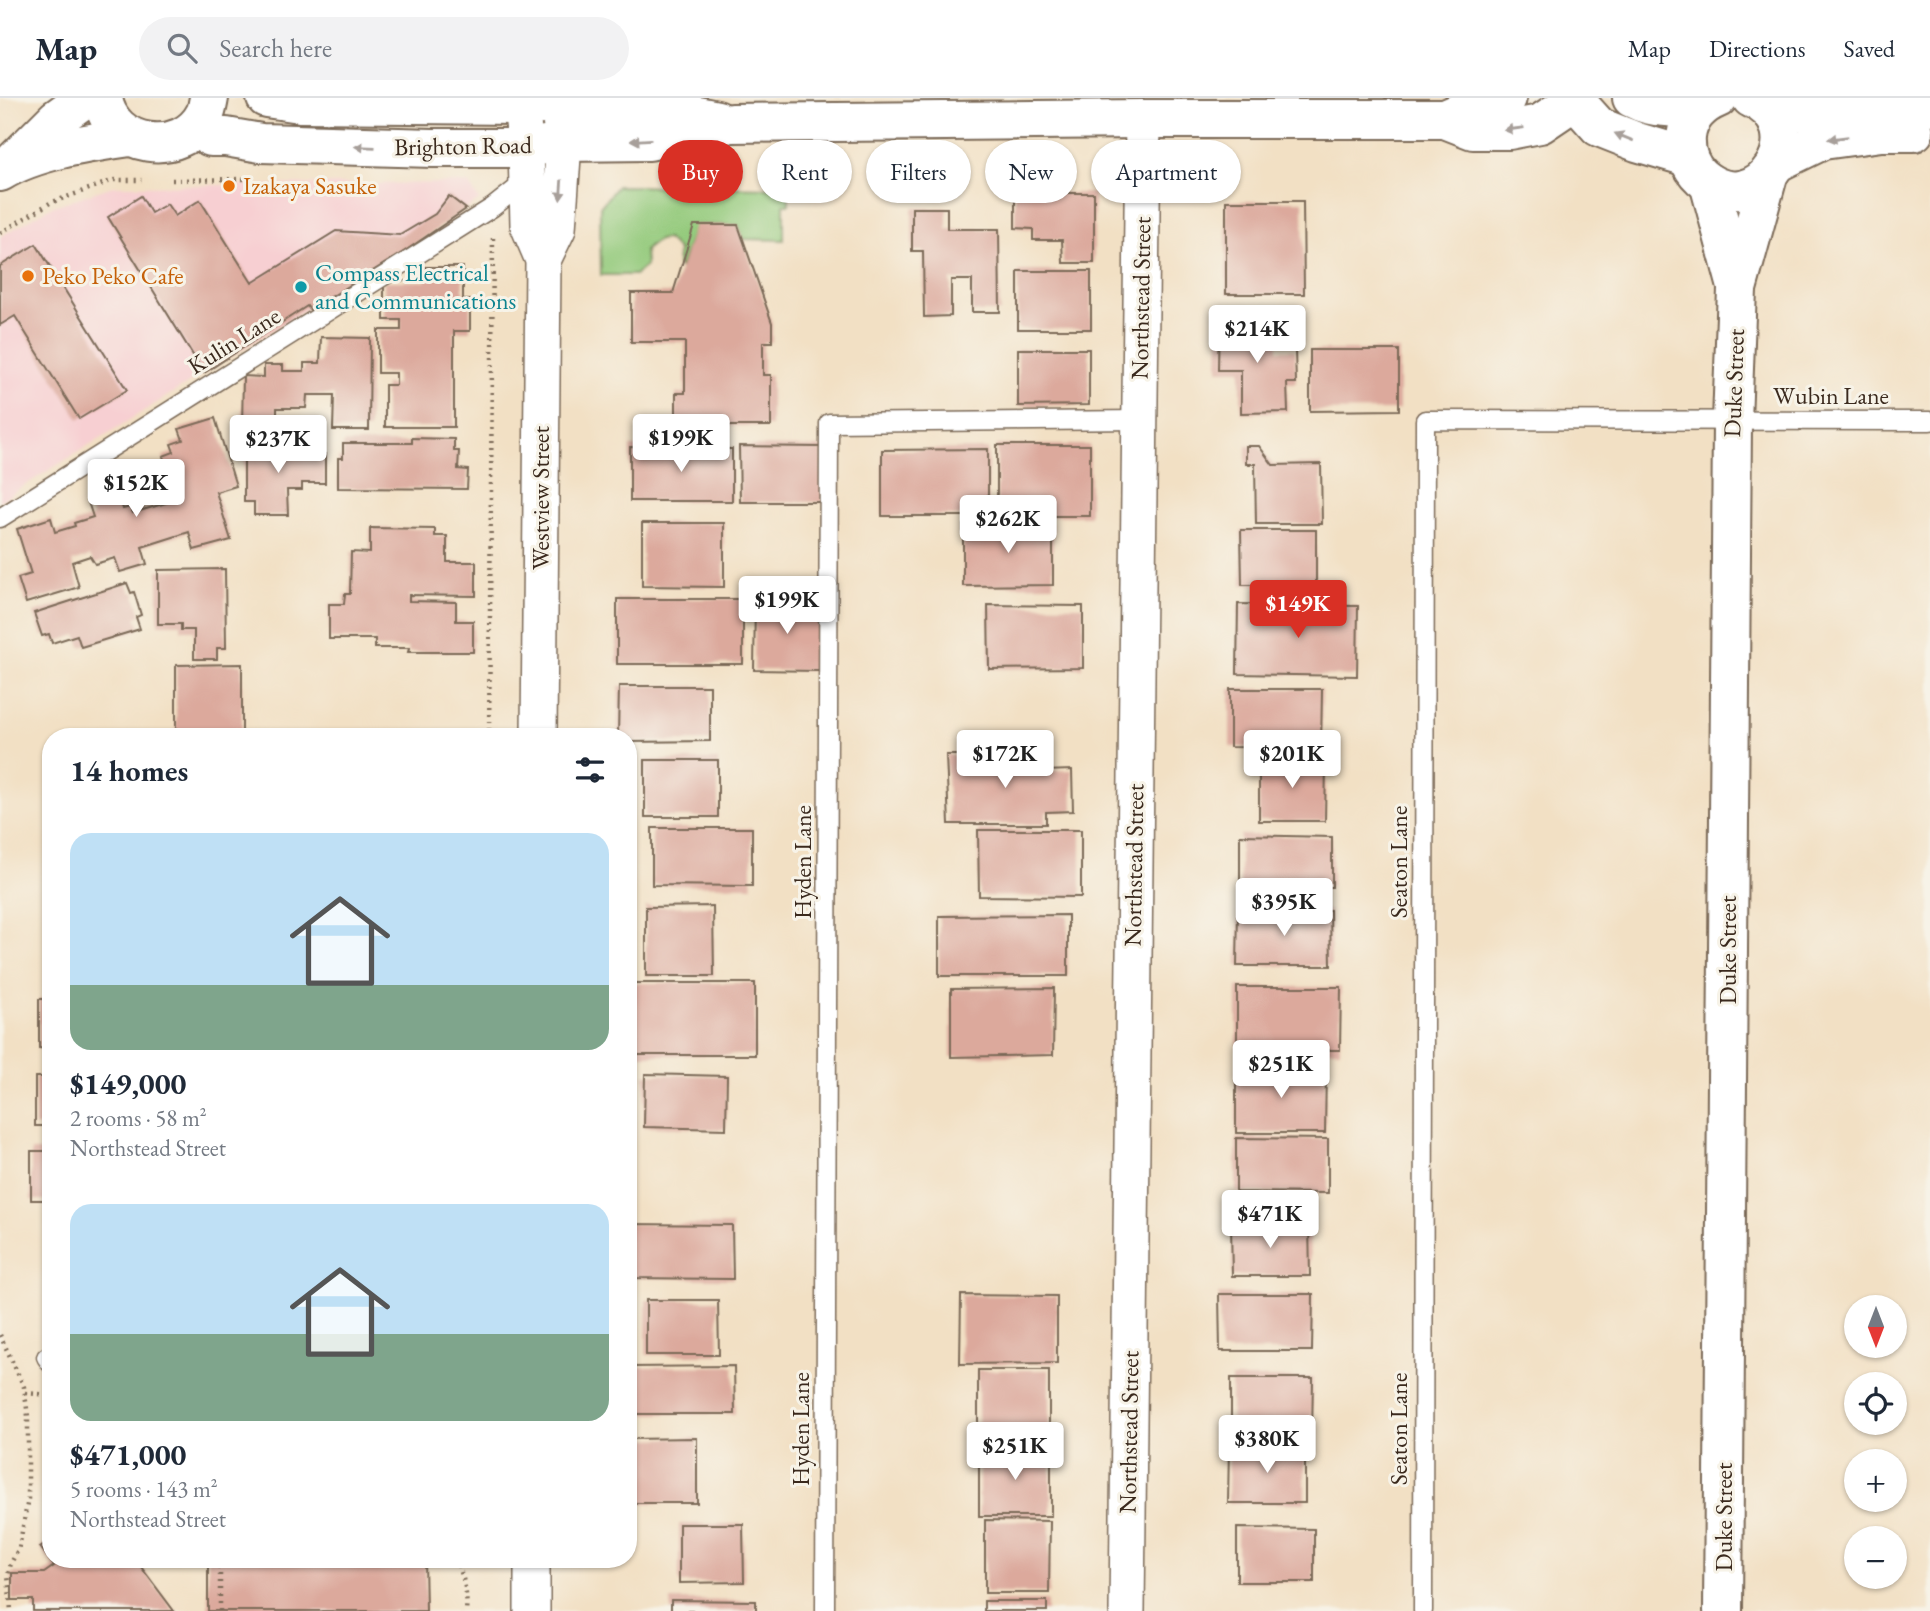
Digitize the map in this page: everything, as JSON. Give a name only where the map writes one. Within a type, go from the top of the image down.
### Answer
[{"type":"street","points":[[5,169],[56,119],[85,98]]},
{"type":"street","points":[[103,98],[113,121],[130,137],[148,143],[177,139],[201,113]]},
{"type":"street","name":"Brighton Road","points":[[266,98],[300,103],[653,102],[732,123]]},
{"type":"street","name":"Brighton Road","points":[[1445,119],[1473,107],[1507,98]]},
{"type":"street","points":[[1632,98],[1673,109],[1712,101]]},
{"type":"street","name":"Brighton Road","points":[[201,113],[211,137],[261,143],[421,148],[527,164],[564,142],[649,141],[732,123],[1143,119],[1267,109],[1445,119],[1473,130],[1509,130],[1541,124],[1574,99],[1599,127],[1698,170],[1724,189],[1741,190],[1755,186],[1773,169]]},
{"type":"street","name":"Westview Street","points":[[538,101],[564,142],[558,229],[543,260]]},
{"type":"street","name":"Westview Street","points":[[538,101],[527,164],[528,225],[543,260],[539,728]]},
{"type":"street","name":"Duke Street","points":[[1712,101],[1693,116],[1686,143],[1698,170],[1737,289]]},
{"type":"street","points":[[1762,105],[1880,112],[1930,106]]},
{"type":"street","name":"Duke Street","points":[[1723,1611],[1732,421],[1737,289],[1782,139],[1780,128],[1762,105]]},
{"type":"street","points":[[1773,169],[1880,112],[1930,132]]},
{"type":"street","name":"Northstead Street","points":[[1127,1611],[1143,119]]},
{"type":"street","points":[[5,169],[72,146],[130,137]]},
{"type":"street","points":[[532,1568],[532,1611]]},
{"type":"lane","name":"Kulin Lane","points":[[0,518],[493,207],[527,164]]},
{"type":"lane","name":"Seaton Lane","points":[[1423,1611],[1424,419],[1732,421]]},
{"type":"lane","name":"Hyden Lane","points":[[825,1611],[829,424],[1139,420]]},
{"type":"lane","name":"Wubin Lane","points":[[1732,421],[1930,421]]},
{"type":"path","points":[[168,180],[249,179]]},
{"type":"path","points":[[0,233],[50,203],[114,180],[155,180]]},
{"type":"path","points":[[489,728],[493,207]]},
{"type":"path","points":[[0,1335],[24,1387],[28,1416],[28,1499],[19,1548],[10,1563],[8,1575],[11,1611]]},
{"type":"path","points":[[25,1393],[42,1394]]},
{"type":"path","points":[[220,1568],[220,1611]]},
{"type":"path","points":[[460,1568],[467,1600],[466,1611]]},
{"type":"shaded area","points":[[468,183],[479,200],[466,209],[0,501],[0,237],[51,207],[113,186]]},
{"type":"green space","points":[[617,186],[658,186],[658,203],[743,203],[743,187],[757,188],[757,203],[789,203],[784,204],[784,240],[743,239],[738,225],[695,225],[680,269],[677,265],[678,250],[667,239],[658,240],[645,250],[646,266],[635,275],[601,275],[600,207]]},
{"type":"building","points":[[1077,193],[1091,193],[1091,203],[1094,203],[1094,263],[1063,263],[1062,240],[1033,240],[1033,229],[1015,228],[1015,203],[1077,203]]},
{"type":"building","points":[[141,196],[151,213],[167,204],[175,216],[200,200],[252,283],[336,231],[400,235],[435,214],[449,196],[466,209],[405,251],[310,310],[307,306],[204,373],[108,217]]},
{"type":"building","points":[[1303,201],[1304,294],[1226,294],[1226,203]]},
{"type":"building","points":[[912,208],[947,208],[947,229],[999,229],[1000,312],[972,312],[972,280],[951,280],[951,316],[924,317],[923,251],[912,251]]},
{"type":"building","points":[[694,225],[738,225],[772,323],[772,342],[763,342],[763,375],[771,375],[771,426],[676,426],[676,393],[685,393],[685,342],[631,342],[631,293],[673,293]]},
{"type":"building","points":[[36,244],[127,390],[79,419],[15,316],[0,325],[0,266]]},
{"type":"building","points":[[426,267],[463,267],[463,300],[470,300],[470,331],[454,331],[454,427],[385,427],[385,385],[396,385],[396,373],[378,373],[378,330],[401,330],[401,320],[384,320],[384,281],[426,281]]},
{"type":"building","points":[[1018,271],[1091,271],[1091,329],[1018,329]]},
{"type":"building","points":[[1219,319],[1262,319],[1262,334],[1278,334],[1278,350],[1295,350],[1296,383],[1287,383],[1288,412],[1241,413],[1241,370],[1218,370]]},
{"type":"building","points":[[321,337],[370,338],[369,430],[333,430],[334,395],[307,395],[306,408],[277,408],[277,428],[242,427],[243,376],[264,377],[264,365],[283,365],[283,371],[304,371],[304,363],[320,363]]},
{"type":"building","points":[[1018,349],[1089,349],[1089,405],[1018,406]]},
{"type":"building","points":[[1310,350],[1399,350],[1399,410],[1310,411]]},
{"type":"building","points":[[215,418],[236,486],[216,492],[231,540],[194,550],[189,532],[142,547],[147,564],[120,572],[115,558],[95,564],[90,556],[72,562],[79,587],[26,603],[18,578],[31,574],[17,529],[51,518],[55,532],[75,526],[74,523],[93,517],[88,502],[118,492],[123,509],[130,507],[133,513],[169,502],[166,494],[174,492],[163,456],[174,452],[171,444],[183,440],[179,429]]},
{"type":"building","points":[[412,438],[454,439],[454,451],[459,451],[458,469],[468,470],[467,489],[338,488],[338,458],[343,458],[343,443],[412,443]]},
{"type":"building","points":[[244,440],[258,440],[258,448],[316,448],[316,454],[325,454],[325,483],[302,483],[302,490],[287,490],[288,515],[254,515],[254,502],[244,502]]},
{"type":"building","points":[[997,445],[1090,445],[1090,516],[997,516]]},
{"type":"building","points":[[739,446],[823,447],[823,502],[740,502]]},
{"type":"building","points":[[1246,446],[1259,446],[1273,465],[1321,464],[1322,524],[1256,524],[1255,464],[1246,464]]},
{"type":"building","points":[[630,447],[732,449],[732,501],[630,501]]},
{"type":"building","points":[[988,449],[988,516],[882,516],[882,450]]},
{"type":"building","points":[[642,523],[724,523],[724,587],[642,586]]},
{"type":"building","points":[[1053,524],[1053,585],[963,586],[963,525]]},
{"type":"building","points":[[370,528],[435,529],[435,536],[447,536],[447,562],[476,562],[476,596],[409,595],[409,601],[456,602],[456,621],[473,621],[473,652],[408,652],[409,648],[375,648],[375,639],[329,639],[329,604],[344,604],[345,594],[350,594],[351,552],[370,553]]},
{"type":"building","points":[[1241,530],[1316,530],[1316,585],[1242,585]]},
{"type":"building","points":[[225,569],[226,648],[217,648],[217,659],[194,659],[194,630],[181,630],[181,624],[158,624],[158,570]]},
{"type":"building","points":[[127,583],[131,593],[134,592],[141,615],[136,617],[140,629],[81,647],[77,635],[52,643],[49,634],[42,636],[34,613]]},
{"type":"building","points":[[617,599],[743,599],[743,664],[617,664]]},
{"type":"building","points":[[755,602],[819,602],[819,671],[754,670]]},
{"type":"building","points":[[1238,604],[1358,606],[1357,676],[1237,674]]},
{"type":"building","points":[[988,605],[1083,606],[1083,668],[989,669]]},
{"type":"building","points":[[242,664],[242,728],[176,728],[176,665]]},
{"type":"building","points":[[619,686],[710,686],[710,741],[637,742],[637,728],[618,728]]},
{"type":"building","points":[[1230,689],[1322,689],[1321,748],[1230,747]]},
{"type":"building","points":[[946,755],[1044,755],[1044,771],[1072,770],[1073,811],[1046,812],[1046,824],[949,824]]},
{"type":"building","points":[[1259,759],[1326,760],[1325,821],[1259,821]]},
{"type":"building","points":[[645,760],[718,760],[718,817],[645,817]]},
{"type":"building","points":[[652,828],[752,828],[752,886],[652,885]]},
{"type":"building","points":[[978,830],[1081,830],[1081,897],[979,896]]},
{"type":"building","points":[[1240,835],[1332,837],[1332,887],[1240,887]]},
{"type":"building","points":[[713,906],[714,976],[646,976],[646,907]]},
{"type":"building","points":[[1238,910],[1330,910],[1331,966],[1237,966]]},
{"type":"building","points":[[1068,915],[1068,976],[939,976],[939,916]]},
{"type":"building","points":[[637,983],[755,983],[755,1055],[637,1055]]},
{"type":"building","points":[[1237,987],[1341,987],[1340,1050],[1237,1050]]},
{"type":"building","points":[[1054,988],[1053,1055],[951,1057],[951,989]]},
{"type":"building","points":[[39,999],[42,999],[42,1048],[39,1048]]},
{"type":"building","points":[[1236,1068],[1326,1068],[1325,1133],[1236,1133]]},
{"type":"building","points":[[645,1074],[727,1076],[726,1129],[644,1127]]},
{"type":"building","points":[[35,1077],[42,1077],[42,1126],[35,1126]]},
{"type":"building","points":[[1236,1138],[1328,1139],[1328,1193],[1236,1192]]},
{"type":"building","points":[[31,1151],[42,1151],[42,1200],[31,1200]]},
{"type":"building","points":[[1231,1223],[1309,1223],[1310,1276],[1232,1276]]},
{"type":"building","points":[[637,1224],[732,1225],[733,1279],[637,1278]]},
{"type":"building","points":[[1219,1294],[1313,1294],[1312,1351],[1220,1351]]},
{"type":"building","points":[[961,1295],[1057,1296],[1057,1363],[960,1364]]},
{"type":"building","points":[[646,1300],[718,1300],[719,1355],[646,1355]]},
{"type":"building","points":[[734,1366],[735,1414],[637,1414],[637,1367]]},
{"type":"building","points":[[978,1370],[1049,1370],[1049,1442],[978,1442]]},
{"type":"building","points":[[1231,1378],[1313,1378],[1312,1436],[1231,1436]]},
{"type":"building","points":[[697,1438],[697,1503],[637,1503],[637,1439]]},
{"type":"building","points":[[1229,1446],[1305,1446],[1305,1503],[1228,1503]]},
{"type":"building","points":[[979,1447],[1051,1447],[1051,1516],[979,1516]]},
{"type":"building","points":[[985,1520],[1050,1521],[1049,1593],[985,1593]]},
{"type":"building","points":[[679,1524],[743,1524],[744,1582],[679,1583]]},
{"type":"building","points":[[1237,1528],[1314,1529],[1314,1582],[1237,1582]]},
{"type":"building","points":[[51,1568],[142,1568],[174,1611],[33,1611],[33,1600],[12,1600],[12,1573],[44,1573]]},
{"type":"building","points":[[208,1568],[425,1568],[426,1611],[208,1611]]},
{"type":"building","points":[[671,1600],[756,1601],[756,1611],[671,1611]]},
{"type":"building","points":[[984,1601],[1047,1601],[1047,1611],[984,1611]]},
{"type":"place","name":"Izakaya Sasuke","points":[[229,186]]},
{"type":"place","name":"Peko Peko Cafe","points":[[28,276]]},
{"type":"place","name":"Compass Electrical and Communications","points":[[301,287]]}]
